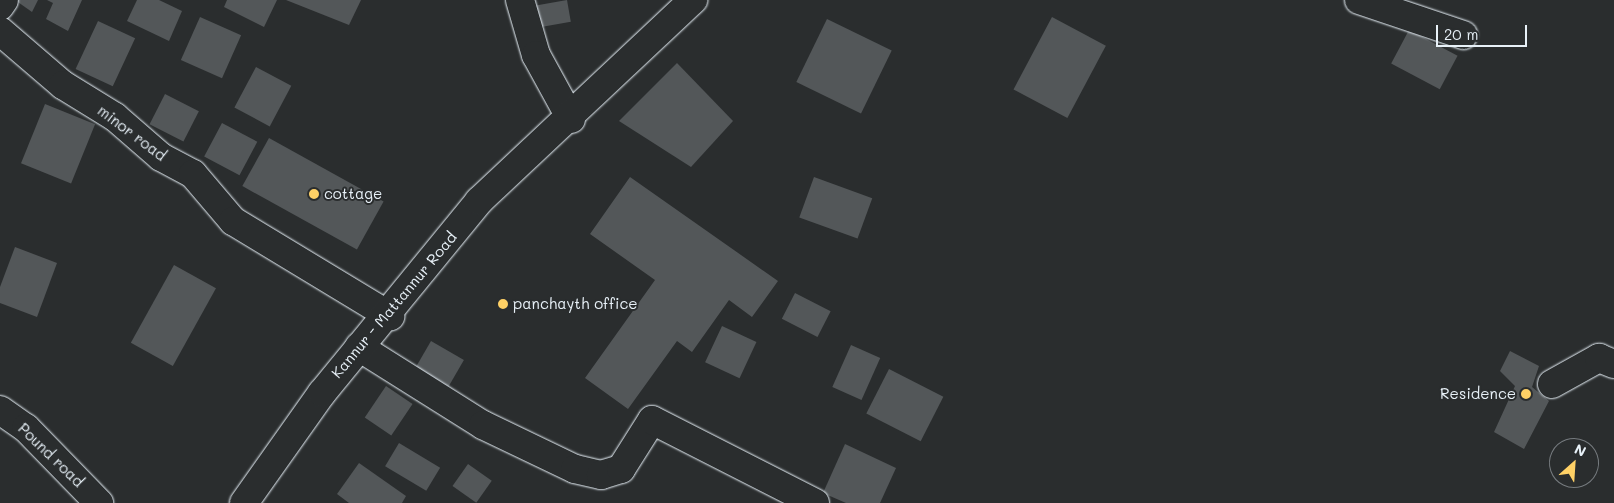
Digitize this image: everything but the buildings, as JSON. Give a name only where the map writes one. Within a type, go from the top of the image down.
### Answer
[{"type":"street","points":[[0,6],[4,0]]},
{"type":"street","points":[[520,0],[536,55],[571,119]]},
{"type":"street","name":"Kannur - Mattannur Road","points":[[244,503],[359,347],[390,316],[479,202],[571,119],[693,0]]},
{"type":"street","points":[[1359,0],[1463,35]]},
{"type":"street","name":"minor road","points":[[0,31],[63,85],[115,117],[161,157],[193,174],[233,221],[390,316]]},
{"type":"street","points":[[359,347],[483,425],[575,468],[602,476],[621,469],[652,420],[815,503]]},
{"type":"street","points":[[1552,384],[1599,358],[1614,364]]},
{"type":"street","name":"Pound road","points":[[0,410],[26,428],[99,503]]},
{"type":"place","name":"cottage","points":[[314,194]]},
{"type":"place","name":"panchayth office","points":[[503,304]]},
{"type":"place","name":"Residence","points":[[1526,394]]}]
